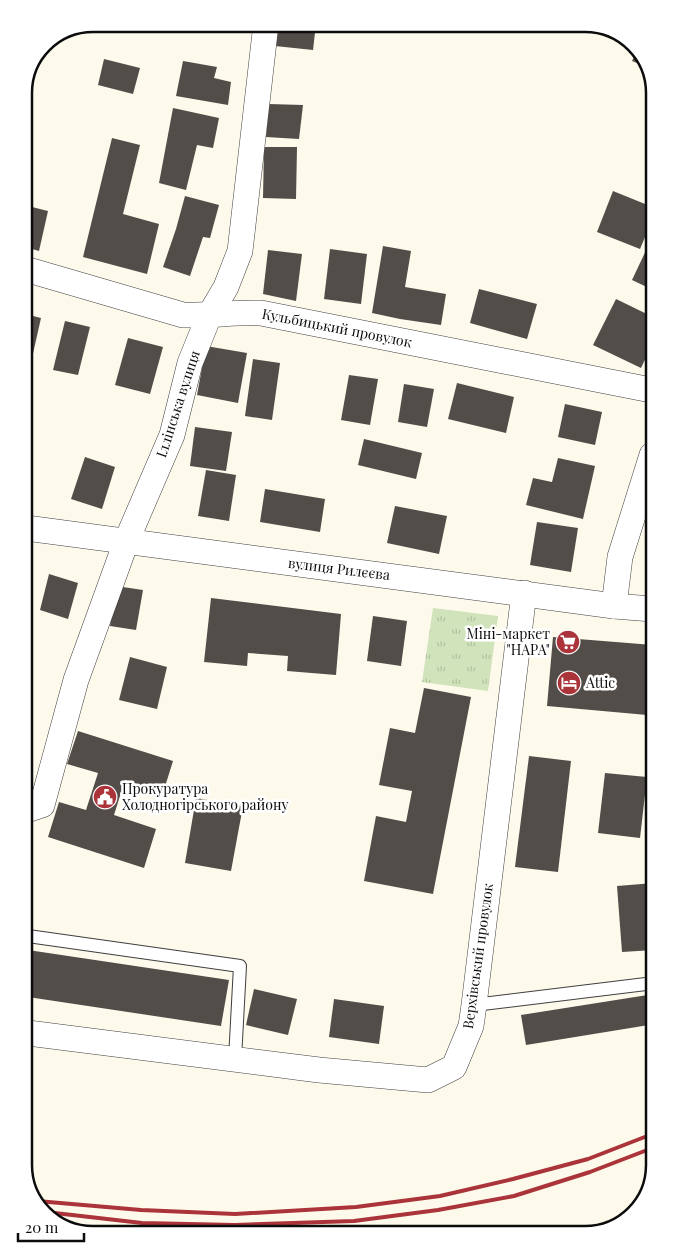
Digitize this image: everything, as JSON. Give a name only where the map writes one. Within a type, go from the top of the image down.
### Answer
[{"type":"street","name":"Іллінська вулиця","points":[[35,808],[76,680],[126,542],[172,435],[190,363],[208,316],[226,287],[240,252],[265,33]]},
{"type":"street","name":"Кульбицький провулок","points":[[33,271],[183,315],[208,316],[236,312],[261,313],[646,389]]},
{"type":"street","points":[[614,606],[620,557],[646,474]]},
{"type":"street","name":"вулиця Рилєєва","points":[[33,529],[614,606],[646,608]]},
{"type":"street","name":"Верхівський провулок","points":[[32,1033],[319,1070],[428,1080],[454,1067],[471,1026],[524,593]]},
{"type":"lane","points":[[32,937],[240,966],[236,1059]]},
{"type":"lane","points":[[474,1005],[646,984]]},
{"type":"green space","points":[[433,608],[498,616],[488,691],[422,682]]},
{"type":"building","points":[[277,33],[315,33],[313,50],[275,46]]},
{"type":"building","points":[[104,59],[140,68],[133,94],[98,85]]},
{"type":"building","points":[[183,61],[217,67],[214,78],[231,82],[228,105],[176,96]]},
{"type":"building","points":[[269,104],[303,105],[299,139],[266,137]]},
{"type":"building","points":[[173,108],[219,118],[213,148],[197,145],[186,190],[159,183]]},
{"type":"building","points":[[112,138],[140,145],[123,214],[159,224],[147,274],[83,257]]},
{"type":"building","points":[[264,147],[297,147],[296,199],[263,198]]},
{"type":"building","points":[[613,191],[646,204],[646,235],[640,249],[597,232]]},
{"type":"building","points":[[185,196],[219,205],[210,238],[203,237],[190,276],[163,267]]},
{"type":"building","points":[[33,207],[48,211],[39,251],[33,249]]},
{"type":"building","points":[[383,246],[411,251],[405,287],[446,294],[441,325],[372,313]]},
{"type":"building","points":[[330,249],[367,254],[361,304],[324,299]]},
{"type":"building","points":[[268,250],[302,254],[296,301],[263,294]]},
{"type":"building","points":[[646,250],[646,287],[632,280]]},
{"type":"building","points":[[479,289],[537,304],[527,339],[470,323]]},
{"type":"building","points":[[616,299],[646,314],[646,358],[641,368],[593,345]]},
{"type":"building","points":[[33,316],[41,318],[33,355]]},
{"type":"building","points":[[65,321],[90,327],[78,375],[53,370]]},
{"type":"building","points":[[128,338],[163,347],[150,394],[115,385]]},
{"type":"building","points":[[206,346],[247,353],[238,403],[197,395]]},
{"type":"building","points":[[253,359],[280,363],[272,420],[245,416]]},
{"type":"building","points":[[349,375],[378,379],[370,425],[341,420]]},
{"type":"building","points":[[457,383],[514,397],[506,433],[448,419]]},
{"type":"building","points":[[404,384],[434,389],[427,427],[398,422]]},
{"type":"building","points":[[565,404],[602,412],[595,445],[558,437]]},
{"type":"building","points":[[195,427],[232,432],[226,471],[190,466]]},
{"type":"building","points":[[364,439],[422,453],[416,479],[358,465]]},
{"type":"building","points":[[85,457],[115,467],[102,509],[71,499]]},
{"type":"building","points":[[558,458],[595,466],[583,519],[526,505],[533,478],[552,482]]},
{"type":"building","points":[[206,470],[236,475],[229,521],[198,516]]},
{"type":"building","points":[[265,489],[325,499],[320,532],[260,522]]},
{"type":"building","points":[[395,506],[447,516],[439,554],[387,543]]},
{"type":"building","points":[[537,522],[578,528],[571,572],[530,565]]},
{"type":"building","points":[[49,574],[78,583],[68,619],[40,610]]},
{"type":"building","points":[[116,586],[143,590],[136,630],[110,626]]},
{"type":"building","points":[[211,598],[341,614],[336,675],[287,671],[288,656],[248,653],[247,666],[204,662]]},
{"type":"building","points":[[373,616],[407,621],[401,666],[367,661]]},
{"type":"building","points":[[553,637],[646,644],[646,715],[547,706]]},
{"type":"building","points":[[130,657],[167,667],[157,709],[119,700]]},
{"type":"building","points":[[424,688],[471,697],[433,894],[364,881],[376,816],[406,822],[412,791],[379,785],[390,728],[415,733]]},
{"type":"building","name":"Прокуратура Холодногірського району","points":[[78,731],[173,761],[163,793],[125,780],[114,815],[156,829],[144,868],[48,837],[59,802],[86,810],[98,773],[67,764]]},
{"type":"building","points":[[529,756],[571,761],[558,872],[515,867]]},
{"type":"building","points":[[605,773],[646,777],[640,838],[598,833]]},
{"type":"building","points":[[196,798],[243,806],[231,871],[185,863]]},
{"type":"building","points":[[646,884],[646,950],[622,952],[617,886]]},
{"type":"building","points":[[32,951],[229,980],[221,1026],[32,998]]},
{"type":"building","points":[[254,989],[297,999],[288,1035],[246,1025]]},
{"type":"building","points":[[646,995],[646,1025],[526,1045],[521,1015]]},
{"type":"building","points":[[334,999],[384,1006],[379,1044],[329,1037]]},
{"type":"railway","points":[[46,1202],[141,1210],[235,1214],[356,1207],[440,1196],[513,1179],[588,1159],[646,1136]]},
{"type":"railway","points":[[57,1213],[142,1223],[235,1225],[354,1221],[438,1210],[514,1196],[590,1172],[646,1150]]},
{"type":"place","name":"Міні-маркет \"НАРА\"","points":[[568,642]]},
{"type":"place","name":"Attic","points":[[569,683]]},
{"type":"place","name":"Прокуратура Холодногірського району","points":[[105,797]]}]
